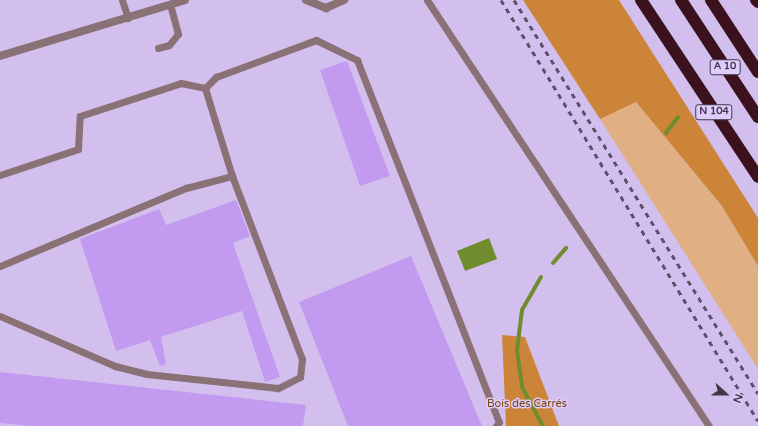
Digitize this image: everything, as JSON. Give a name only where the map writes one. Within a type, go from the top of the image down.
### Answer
[{"type":"highway","name":"N 104","points":[[641,0],[758,177]]},
{"type":"highway","name":"A 10","points":[[681,0],[758,117]]},
{"type":"highway","name":"A 10","points":[[711,0],[758,72]]},
{"type":"street","points":[[0,56],[185,0]]},
{"type":"street","points":[[306,0],[326,8],[344,0]]},
{"type":"lane","points":[[122,0],[128,18]]},
{"type":"lane","points":[[427,0],[709,426]]},
{"type":"lane","points":[[158,48],[169,45],[178,34],[170,5]]},
{"type":"lane","points":[[205,88],[216,77],[316,40],[357,60],[499,422],[496,426]]},
{"type":"lane","points":[[0,175],[78,149],[80,116],[181,83],[205,88]]},
{"type":"lane","points":[[0,316],[116,366],[147,374],[278,388],[300,377],[302,358],[232,176],[205,88]]},
{"type":"lane","points":[[0,266],[186,188],[232,176]]},
{"type":"shaded area","points":[[636,102],[722,206],[758,266],[758,369],[600,119]]},
{"type":"shaded area","points":[[489,238],[497,259],[465,271],[457,251]]},
{"type":"green space","points":[[523,0],[619,0],[758,218],[758,266],[722,206],[636,102],[600,119]]},
{"type":"green space","name":"Bois des Carrés","points":[[502,335],[525,337],[559,426],[506,426]]},
{"type":"building","points":[[347,61],[390,176],[360,186],[320,70]]},
{"type":"building","points":[[236,200],[250,236],[233,243],[280,377],[265,382],[242,311],[161,337],[166,364],[160,366],[150,340],[116,351],[80,239],[159,209],[166,225]]},
{"type":"building","points":[[411,256],[482,426],[348,426],[299,302]]},
{"type":"building","points":[[0,372],[306,405],[303,426],[29,426],[0,423]]},
{"type":"waterway","points":[[666,133],[678,117]]},
{"type":"waterway","points":[[553,263],[566,248]]},
{"type":"waterway","points":[[541,277],[522,310],[517,350],[522,387],[543,426]]},
{"type":"railway","points":[[501,0],[758,421]]},
{"type":"railway","points":[[514,0],[758,394]]}]
